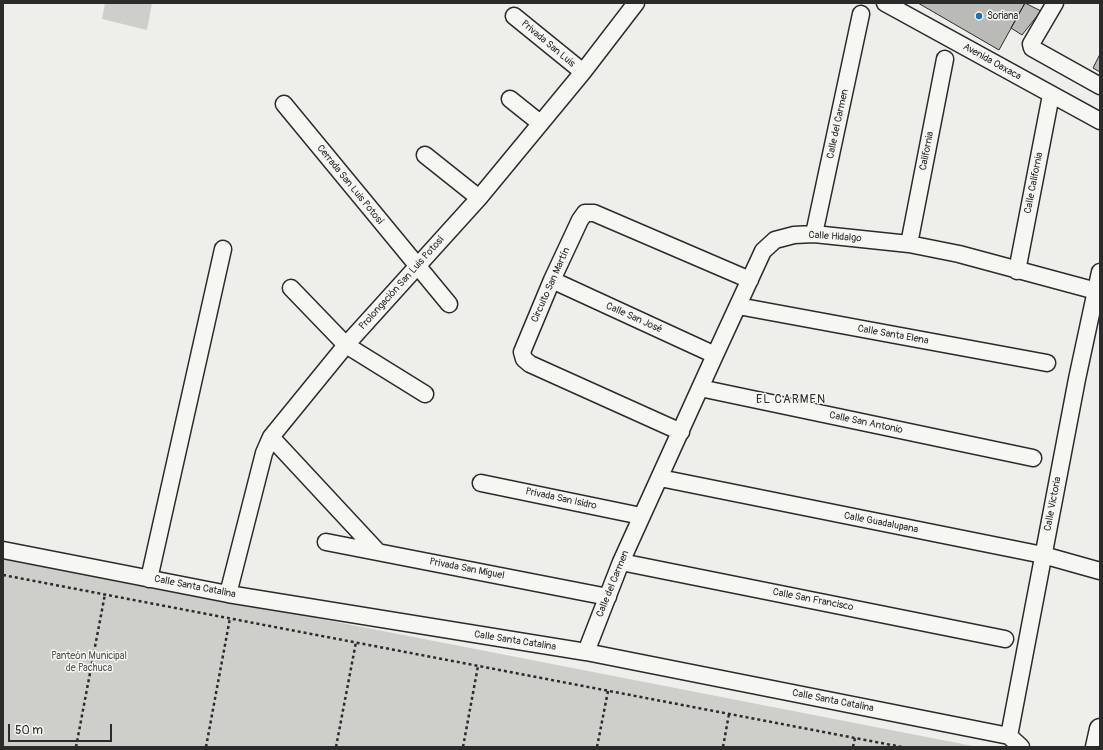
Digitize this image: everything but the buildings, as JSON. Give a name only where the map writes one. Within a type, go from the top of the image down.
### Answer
[{"type":"main road","points":[[1096,747],[1100,729]]},
{"type":"street","name":"Prolongación San Luis Potosí","points":[[228,594],[264,453],[271,437],[346,345],[478,198],[540,124],[636,3]]},
{"type":"street","name":"Avenida Oaxaca","points":[[885,3],[1051,95],[1100,120]]},
{"type":"street","points":[[1055,3],[1031,44],[1032,48],[1100,86]]},
{"type":"street","name":"Calle del Carmen","points":[[814,234],[861,14]]},
{"type":"street","name":"Privada San Luis","points":[[514,16],[582,72]]},
{"type":"street","name":"California","points":[[910,244],[945,59]]},
{"type":"street","points":[[1081,76],[1100,98]]},
{"type":"street","name":"Calle California","points":[[1016,271],[1051,95]]},
{"type":"street","points":[[510,100],[540,124]]},
{"type":"street","name":"Cerrada San Luis Potosí","points":[[284,104],[449,304]]},
{"type":"street","points":[[425,155],[478,198]]},
{"type":"street","name":"Circuito San Martín","points":[[680,432],[530,364],[524,359],[522,352],[552,280],[580,220],[586,213],[594,213],[750,280]]},
{"type":"street","name":"Calle Hidalgo","points":[[641,516],[660,478],[763,251],[775,240],[794,235],[814,234],[910,244],[959,254],[1016,271],[1098,292]]},
{"type":"street","points":[[149,579],[223,249]]},
{"type":"street","name":"Calle Victoria","points":[[1009,736],[1043,555],[1098,292],[1100,272]]},
{"type":"street","name":"Calle San José","points":[[552,280],[715,355]]},
{"type":"street","points":[[291,288],[346,345],[425,394]]},
{"type":"street","name":"Calle Santa Elena","points":[[738,306],[1047,363]]},
{"type":"street","name":"Calle San Antonio","points":[[700,388],[1033,458]]},
{"type":"street","points":[[271,437],[378,552]]},
{"type":"street","name":"Calle Guadalupana","points":[[660,478],[1043,555],[1100,571]]},
{"type":"street","name":"Privada San Isidro","points":[[482,483],[641,516]]},
{"type":"street","name":"Calle del Carmen","points":[[586,652],[621,562],[641,516]]},
{"type":"street","name":"Privada San Miguel","points":[[326,542],[608,597]]},
{"type":"street","name":"Calle Santa Catalina","points":[[3,550],[228,594],[586,652],[1009,736]]},
{"type":"street","name":"Calle San Francisco","points":[[621,562],[1005,639]]},
{"type":"street","points":[[1009,736],[1021,747]]},
{"type":"path","points":[[3,575],[902,747]]},
{"type":"path","points":[[76,747],[105,594]]},
{"type":"path","points":[[206,747],[230,618]]},
{"type":"path","points":[[336,747],[356,642]]},
{"type":"path","points":[[463,747],[478,666]]},
{"type":"path","points":[[597,747],[608,691]]},
{"type":"path","points":[[723,747],[729,714]]},
{"type":"path","points":[[853,747],[855,738]]},
{"type":"green space","points":[[105,3],[152,3],[147,30],[102,19]]},
{"type":"green space","name":"Panteón Municipal de Pachuca","points":[[3,557],[978,747],[3,747]]},
{"type":"place","name":"Soriana","points":[[979,16]]},
{"type":"district","name":"EL CARMEN","points":[[791,400]]}]
